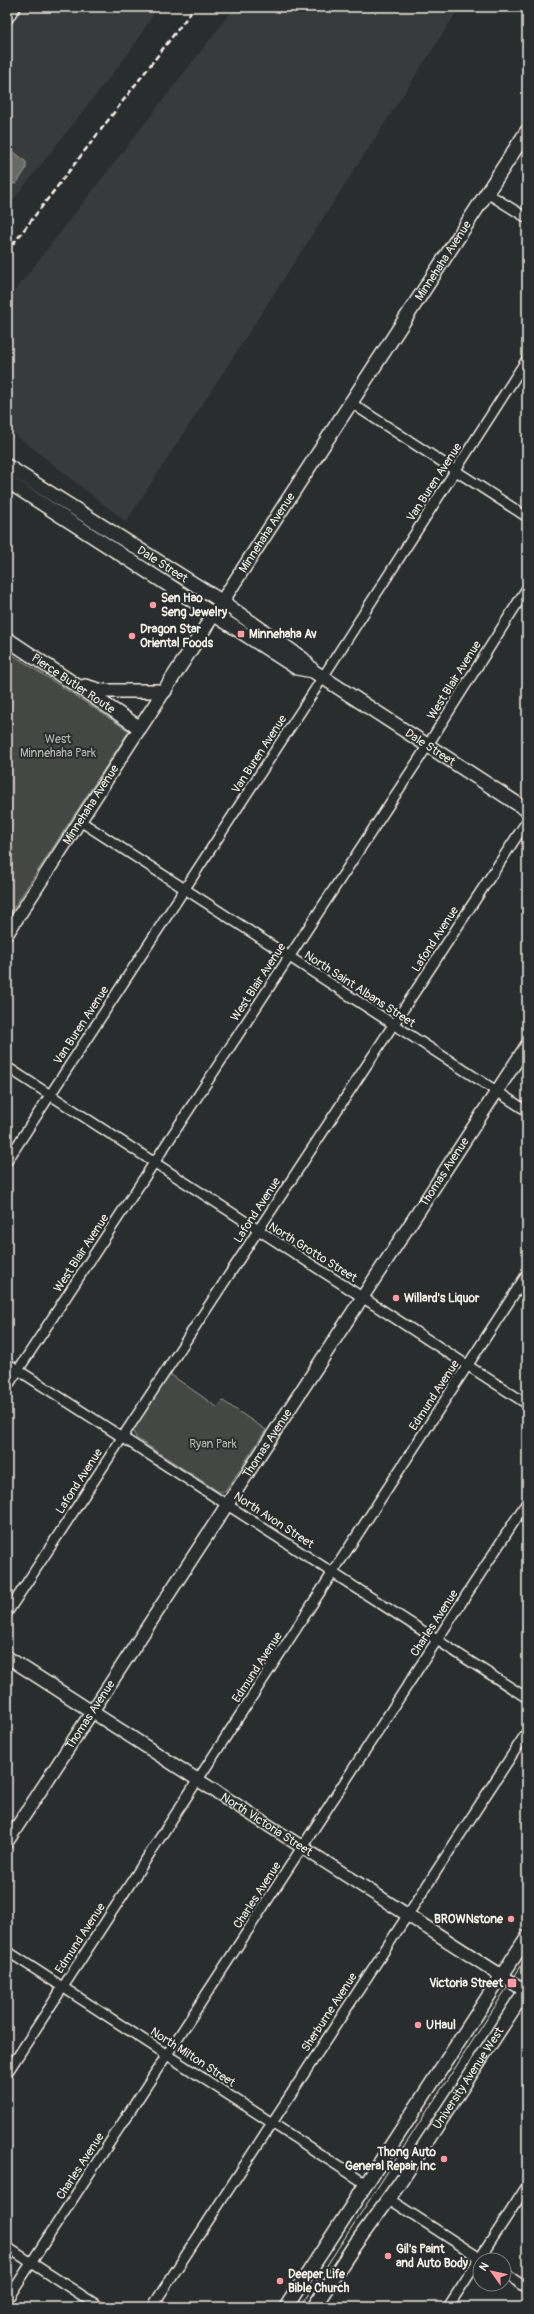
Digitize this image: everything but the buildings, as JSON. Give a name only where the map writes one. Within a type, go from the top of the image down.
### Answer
[{"type":"main road","name":"Minnehaha Avenue","points":[[140,728],[527,131]]},
{"type":"main road","name":"Dale Street","points":[[7,466],[221,602],[302,659],[318,674],[527,810]]},
{"type":"main road","name":"Dale Street","points":[[7,481],[297,668],[318,674]]},
{"type":"main road","name":"Pierce Butler Route","points":[[7,639],[140,728]]},
{"type":"main road","points":[[76,684],[102,691],[165,691]]},
{"type":"main road","points":[[286,2307],[527,1937]]},
{"type":"main road","name":"University Avenue West","points":[[314,2307],[354,2246],[389,2199],[526,1990]]},
{"type":"street","points":[[7,20],[16,7]]},
{"type":"street","points":[[487,193],[527,218]]},
{"type":"street","name":"Van Buren Avenue","points":[[7,1161],[185,889],[318,674],[455,470],[527,359]]},
{"type":"street","points":[[351,403],[527,518]]},
{"type":"street","name":"West Blair Avenue","points":[[7,1387],[427,745],[527,588]]},
{"type":"street","name":"Minnehaha Avenue","points":[[7,934],[140,728]]},
{"type":"street","name":"North Saint Albans Street","points":[[80,821],[527,1111]]},
{"type":"street","name":"Lafond Avenue","points":[[7,1613],[123,1437],[165,1369],[258,1231],[527,821]]},
{"type":"street","name":"Thomas Avenue","points":[[7,1842],[527,1046]]},
{"type":"street","name":"North Grotto Street","points":[[7,1067],[527,1404]]},
{"type":"street","name":"Edmund Avenue","points":[[7,2073],[527,1274]]},
{"type":"street","name":"North Avon Street","points":[[7,1363],[527,1698]]},
{"type":"street","name":"Charles Avenue","points":[[7,2300],[303,1848],[527,1502]]},
{"type":"street","name":"North Victoria Street","points":[[7,1657],[501,1976],[526,1990]]},
{"type":"street","name":"Sherburne Avenue","points":[[152,2307],[527,1732]]},
{"type":"street","name":"North Milton Street","points":[[7,1951],[366,2184]]},
{"type":"street","points":[[486,2252],[527,2186]]},
{"type":"street","points":[[389,2199],[472,2253]]},
{"type":"street","points":[[7,2247],[100,2307]]},
{"type":"street","points":[[448,2307],[472,2273]]},
{"type":"street","points":[[512,2278],[527,2288]]},
{"type":"shaded area","points":[[7,7],[158,7],[131,50],[7,208]]},
{"type":"shaded area","points":[[235,7],[460,7],[126,522],[7,428],[7,301]]},
{"type":"shaded area","points":[[7,146],[26,162],[26,169],[16,184],[7,182]]},
{"type":"green space","name":"West Minnehaha Park","points":[[7,651],[129,731],[7,918]]},
{"type":"green space","name":"Ryan Park","points":[[170,1374],[217,1407],[223,1401],[266,1430],[225,1492],[219,1492],[136,1438],[133,1430]]},
{"type":"tram line","points":[[300,2307],[527,1957]]},
{"type":"railway","points":[[7,252],[195,7]]},
{"type":"place","name":"Sen Hao Seng Jewelry","points":[[153,605]]},
{"type":"place","name":"Minnehaha Av","points":[[241,634]]},
{"type":"place","name":"Dragon Star Oriental Foods","points":[[132,636]]},
{"type":"place","name":"Willard's Liquor","points":[[396,1298]]},
{"type":"place","name":"BROWNstone","points":[[511,1919]]},
{"type":"place","name":"Victoria Street","points":[[512,1983]]},
{"type":"place","name":"UHaul","points":[[418,2025]]},
{"type":"place","name":"Thong Auto General Repair Inc","points":[[444,2159]]},
{"type":"place","name":"Gil's Paint and Auto Body","points":[[388,2256]]},
{"type":"place","name":"Deeper Life Bible Church","points":[[280,2281]]}]
